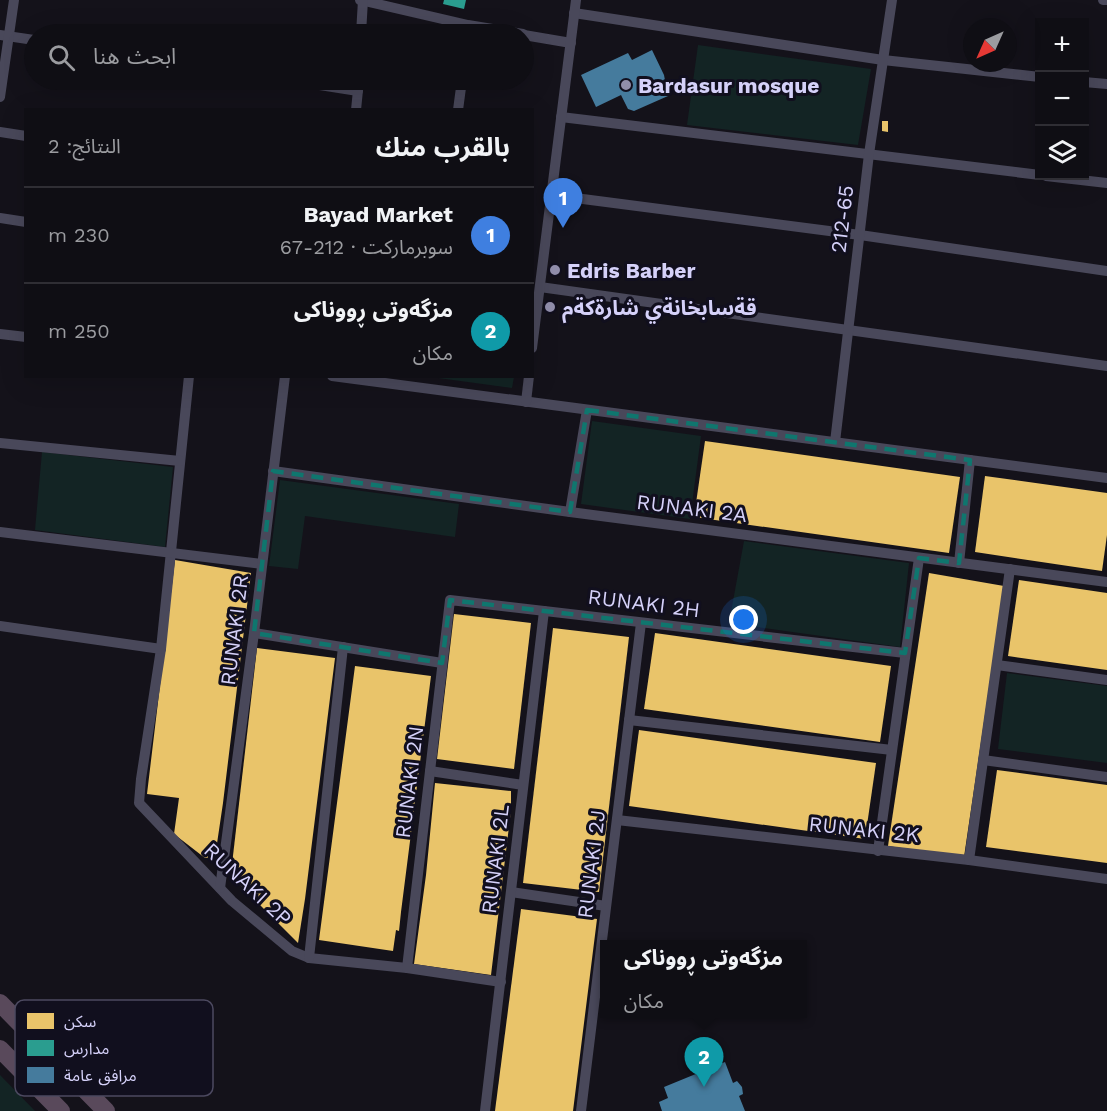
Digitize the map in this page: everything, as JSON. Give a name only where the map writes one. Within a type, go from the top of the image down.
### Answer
[{"type":"highway","points":[[0,1003],[15,1018]]},
{"type":"highway","points":[[0,1049],[15,1064]]},
{"type":"highway","points":[[46,1096],[61,1111]]},
{"type":"highway","points":[[91,1096],[106,1111]]},
{"type":"street","points":[[0,97],[4,35],[14,0]]},
{"type":"street","points":[[362,24],[362,0],[446,24]]},
{"type":"street","points":[[534,333],[576,0]]},
{"type":"street","name":"212-65","points":[[836,442],[869,154],[892,0]]},
{"type":"street","points":[[574,13],[883,60],[1035,76]]},
{"type":"street","points":[[4,35],[24,38]]},
{"type":"street","points":[[534,37],[571,43]]},
{"type":"street","points":[[1089,82],[1107,84]]},
{"type":"street","points":[[356,108],[358,90]]},
{"type":"street","points":[[458,108],[461,90]]},
{"type":"street","points":[[561,117],[1035,174]]},
{"type":"street","points":[[0,132],[24,136]]},
{"type":"street","points":[[1081,180],[1107,183]]},
{"type":"street","points":[[552,195],[860,235],[1107,271]]},
{"type":"street","points":[[0,218],[24,222]]},
{"type":"street","points":[[540,287],[849,328],[1107,366]]},
{"type":"street","points":[[0,334],[24,337]]},
{"type":"street","points":[[0,626],[161,650],[189,378]]},
{"type":"street","name":"RUNAKI 2R","points":[[220,888],[285,378]]},
{"type":"street","points":[[347,378],[1107,478]]},
{"type":"street","points":[[526,402],[529,378]]},
{"type":"street","points":[[570,512],[587,410]]},
{"type":"street","points":[[0,442],[180,461]]},
{"type":"street","points":[[959,563],[970,460]]},
{"type":"street","name":"RUNAKI 2A","points":[[273,471],[1107,582]]},
{"type":"street","points":[[0,532],[262,564]]},
{"type":"street","points":[[878,851],[919,558]]},
{"type":"street","points":[[969,860],[1010,569]]},
{"type":"street","name":"RUNAKI 2H","points":[[450,600],[905,654]]},
{"type":"street","name":"RUNAKI 2N","points":[[407,968],[450,600]]},
{"type":"street","name":"RUNAKI 2L","points":[[485,1111],[544,611]]},
{"type":"street","name":"RUNAKI 2J","points":[[602,940],[641,623]]},
{"type":"street","points":[[254,633],[442,663]]},
{"type":"street","points":[[309,958],[343,647]]},
{"type":"street","name":"RUNAKI 2P","points":[[161,650],[139,803],[232,901],[292,951],[309,958],[407,968],[501,982]]},
{"type":"street","points":[[997,665],[1107,680]]},
{"type":"street","points":[[629,720],[892,750]]},
{"type":"street","points":[[983,760],[1107,777]]},
{"type":"street","points":[[430,771],[524,785]]},
{"type":"street","name":"RUNAKI 2K","points":[[616,820],[969,860],[1107,879]]},
{"type":"street","points":[[511,892],[606,906]]},
{"type":"street","name":"RUNAKI 2J","points":[[581,1111],[600,955]]},
{"type":"highlighted area","points":[[587,410],[970,460],[959,563],[919,558],[905,653],[450,600],[442,663],[254,633],[273,471],[570,512]]},
{"type":"shaded area","points":[[698,45],[871,69],[858,145],[687,125]]},
{"type":"shaded area","points":[[438,378],[514,378],[512,388]]},
{"type":"shaded area","points":[[592,421],[701,436],[690,519],[581,504]]},
{"type":"shaded area","points":[[42,452],[173,467],[165,547],[35,530]]},
{"type":"shaded area","points":[[280,480],[459,504],[455,537],[305,516],[298,569],[269,566]]},
{"type":"shaded area","points":[[744,541],[909,563],[900,647],[729,623]]},
{"type":"shaded area","points":[[1007,673],[1107,686],[1107,763],[998,749]]},
{"type":"shaded area","points":[[0,1075],[15,1090],[15,1096],[20,1096],[35,1111],[0,1111]]},
{"type":"building: سكن","points":[[882,121],[888,121],[888,132],[882,131]]},
{"type":"building: سكن","points":[[705,441],[960,477],[949,553],[694,517]]},
{"type":"building: سكن","points":[[985,476],[1107,493],[1107,535],[1102,571],[975,552]]},
{"type":"building: سكن","points":[[175,560],[251,573],[215,857],[205,858],[174,834],[179,798],[147,794]]},
{"type":"building: سكن","points":[[929,573],[1004,586],[964,857],[888,846]]},
{"type":"building: سكن","points":[[1019,580],[1107,593],[1107,670],[1008,656]]},
{"type":"building: سكن","points":[[454,614],[531,623],[514,769],[437,759]]},
{"type":"building: سكن","points":[[553,628],[629,637],[599,892],[523,883]]},
{"type":"building: سكن","points":[[655,633],[891,666],[880,742],[644,709]]},
{"type":"building: سكن","points":[[257,648],[335,658],[298,943],[234,879],[231,873]]},
{"type":"building: سكن","points":[[355,666],[431,676],[399,931],[396,930],[393,951],[319,940]]},
{"type":"building: سكن","points":[[639,730],[876,763],[865,839],[629,806]]},
{"type":"building: سكن","points":[[997,770],[1107,785],[1107,863],[986,847]]},
{"type":"building: سكن","points":[[435,783],[511,791],[511,810],[491,975],[414,964]]},
{"type":"building: سكن","points":[[521,909],[597,919],[573,1111],[495,1111]]},
{"type":"building: مدارس","points":[[444,0],[466,0],[464,9],[443,4]]},
{"type":"building: مرافق عامة","name":"Bardasur mosque","points":[[652,50],[664,75],[668,96],[634,111],[628,109],[621,95],[596,107],[581,75],[628,53],[632,60]]},
{"type":"building: مرافق عامة","points":[[725,1062],[733,1083],[737,1081],[742,1087],[743,1094],[739,1096],[745,1111],[662,1111],[659,1102],[668,1098],[664,1087]]},
{"type":"place","name":"Bardasur mosque","points":[[626,85]]},
{"type":"place","name":"Bayad Market","points":[[563,228]]},
{"type":"place","name":"Edris Barber","points":[[555,270]]},
{"type":"place","name":"قةسابخانةي شارةكةم","points":[[550,307]]},
{"type":"place","name":"مزگەوتی ڕووناکی","points":[[704,1087]]}]
